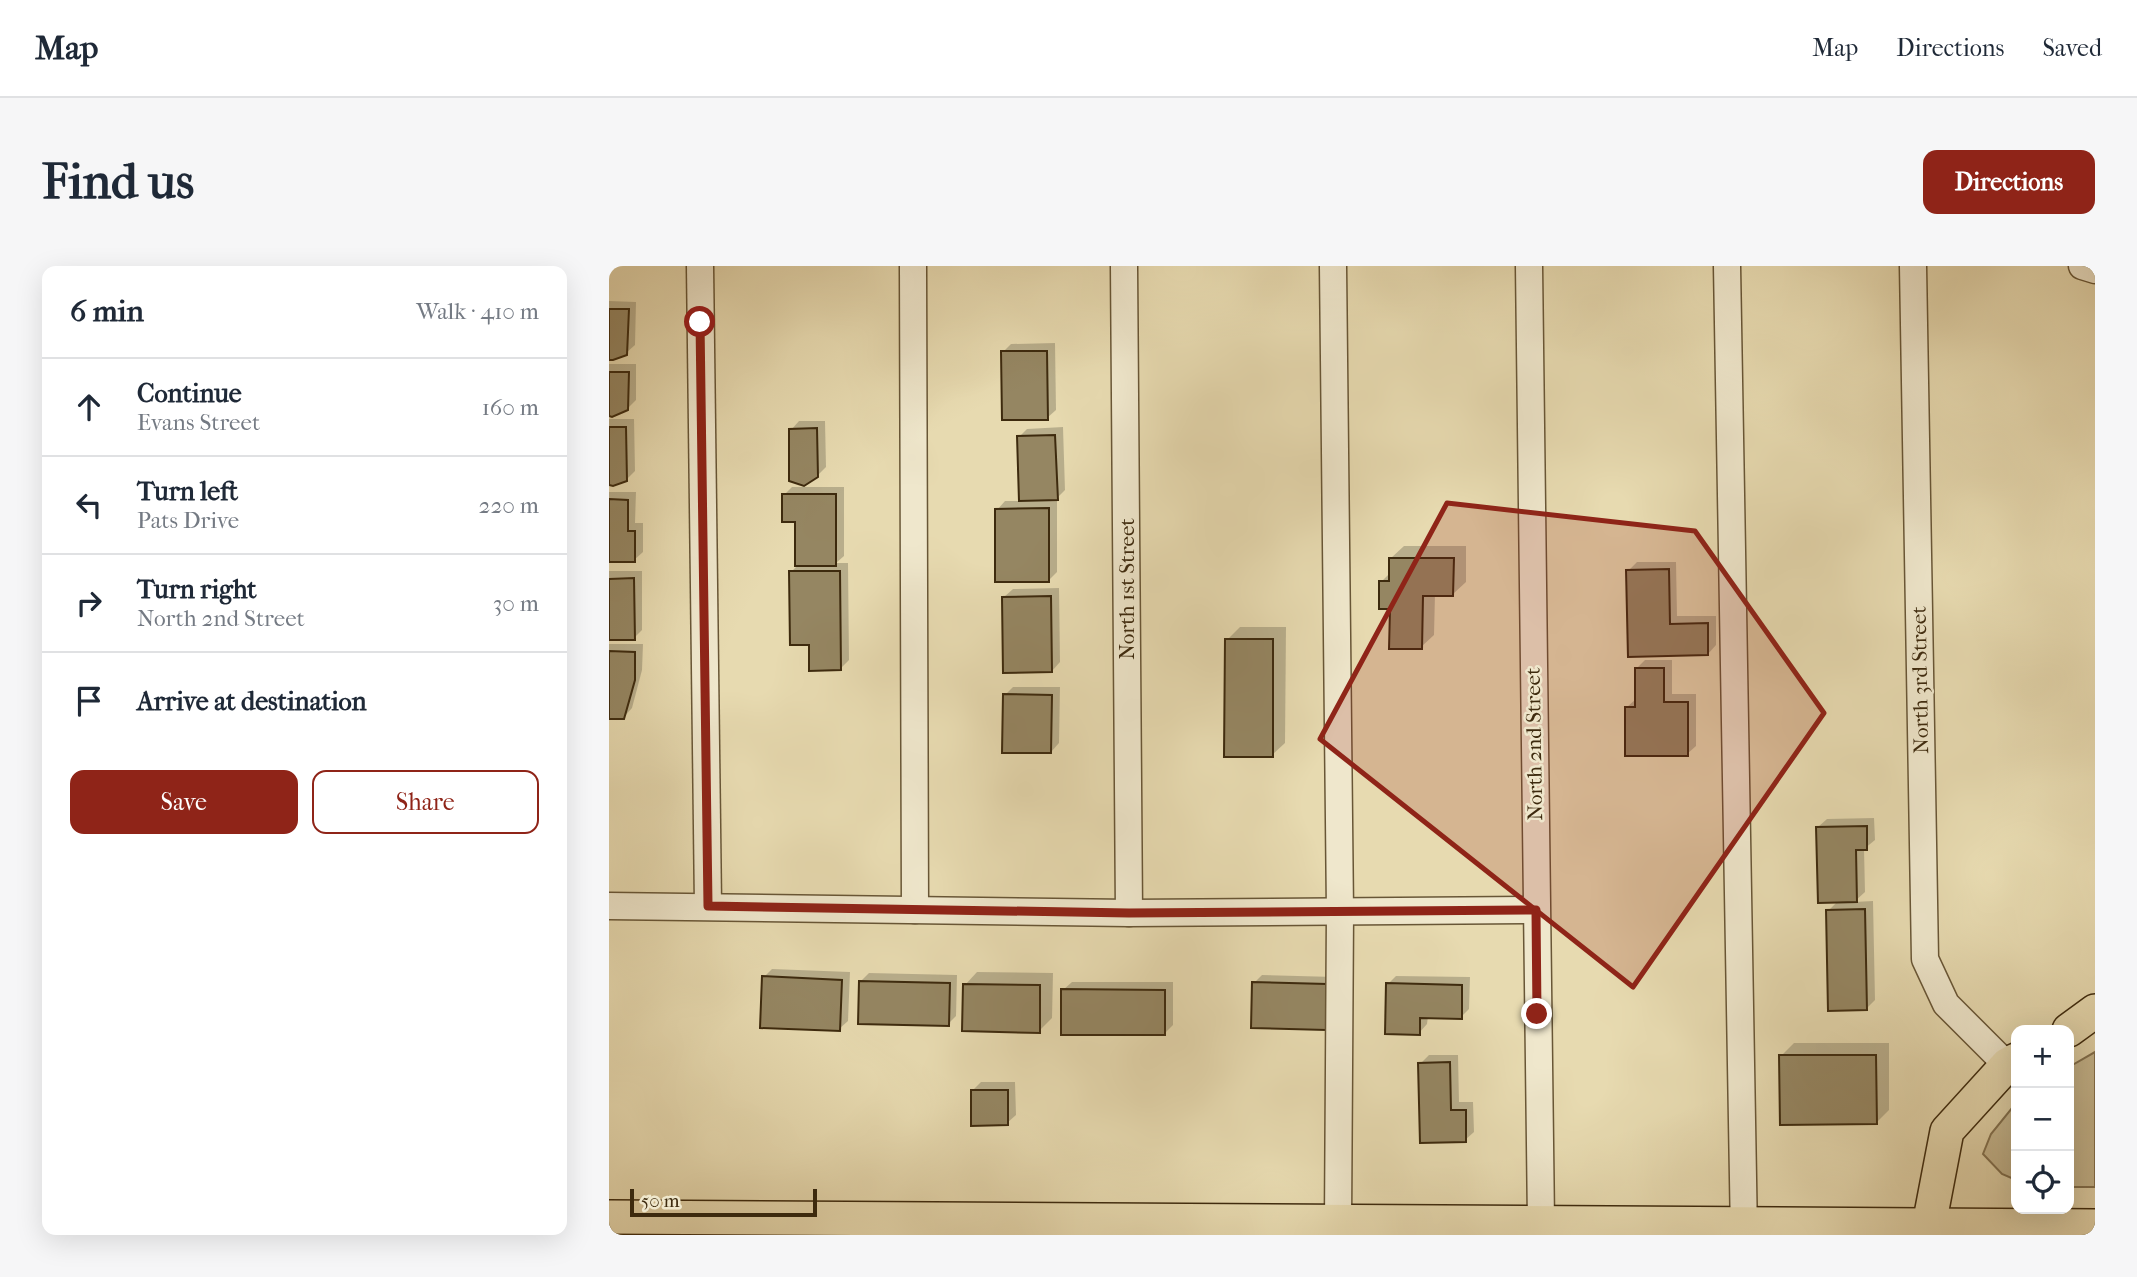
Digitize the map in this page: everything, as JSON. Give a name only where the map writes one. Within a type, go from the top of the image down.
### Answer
[{"type":"main road","points":[[2074,1026],[2095,1011]]},
{"type":"main road","points":[[1929,1230],[1947,1131],[2011,1063]]},
{"type":"main road","points":[[609,1217],[1030,1228],[1338,1222],[1541,1223],[1743,1230],[1929,1230],[2095,1226]]},
{"type":"street","points":[[700,266],[708,906]]},
{"type":"street","points":[[913,266],[915,909]]},
{"type":"street","name":"North 1st Street","points":[[1124,266],[1129,913]]},
{"type":"street","points":[[1333,266],[1340,912],[1338,1222]]},
{"type":"street","name":"North 2nd Street","points":[[1529,266],[1541,1223]]},
{"type":"street","points":[[1727,266],[1743,1230]]},
{"type":"street","name":"North 3rd Street","points":[[1913,266],[1925,959],[1946,1004],[2011,1063]]},
{"type":"street","points":[[609,906],[1129,913],[1536,910]]},
{"type":"highlighted area","points":[[1447,503],[1695,531],[1824,713],[1633,987],[1320,739]]},
{"type":"shaded area","points":[[2095,1052],[2095,1187],[2074,1187],[2074,1064]]},
{"type":"shaded area","points":[[2011,1109],[2011,1178],[2002,1174],[1983,1154],[1991,1134]]},
{"type":"building","points":[[609,309],[629,309],[627,355],[613,360],[609,360]]},
{"type":"building","points":[[1001,351],[1047,351],[1048,420],[1002,420]]},
{"type":"building","points":[[609,372],[629,372],[628,410],[612,417],[609,416]]},
{"type":"building","points":[[609,427],[626,427],[627,481],[613,486],[609,485]]},
{"type":"building","points":[[817,428],[818,477],[804,486],[789,481],[789,429]]},
{"type":"building","points":[[1055,435],[1058,500],[1019,501],[1017,436]]},
{"type":"building","points":[[782,494],[836,494],[836,566],[795,566],[795,522],[782,522]]},
{"type":"building","points":[[609,499],[628,500],[628,531],[635,531],[635,562],[609,562]]},
{"type":"building","points":[[1049,508],[1049,582],[995,582],[995,509]]},
{"type":"building","points":[[1389,558],[1454,558],[1453,596],[1423,596],[1422,649],[1389,649],[1390,609],[1379,609],[1379,581],[1389,581]]},
{"type":"building","points":[[1669,569],[1670,624],[1708,623],[1708,655],[1628,657],[1626,570]]},
{"type":"building","points":[[789,571],[840,571],[841,670],[809,671],[809,645],[790,645]]},
{"type":"building","points":[[634,578],[635,640],[609,640],[609,579]]},
{"type":"building","points":[[1051,596],[1052,672],[1003,673],[1002,597]]},
{"type":"building","points":[[1225,639],[1273,639],[1273,757],[1224,757]]},
{"type":"building","points":[[609,651],[635,652],[635,680],[624,719],[609,719]]},
{"type":"building","points":[[1635,668],[1664,668],[1664,702],[1688,702],[1688,756],[1625,756],[1625,707],[1635,707]]},
{"type":"building","points":[[1003,694],[1052,695],[1051,753],[1002,753]]},
{"type":"building","points":[[1867,826],[1867,850],[1856,850],[1857,902],[1818,903],[1816,827]]},
{"type":"building","points":[[1865,909],[1867,1010],[1828,1011],[1826,910]]},
{"type":"building","points":[[762,976],[842,980],[840,1031],[760,1028]]},
{"type":"building","points":[[859,981],[950,983],[949,1026],[858,1024]]},
{"type":"building","points":[[1252,982],[1327,984],[1326,1030],[1251,1028]]},
{"type":"building","points":[[1386,983],[1462,985],[1462,1019],[1420,1018],[1420,1035],[1385,1034]]},
{"type":"building","points":[[963,984],[1040,985],[1040,1033],[962,1031]]},
{"type":"building","points":[[1061,989],[1165,990],[1165,1035],[1061,1035]]},
{"type":"building","points":[[1779,1055],[1876,1055],[1877,1124],[1780,1125]]},
{"type":"building","points":[[1450,1062],[1451,1110],[1466,1110],[1466,1142],[1420,1143],[1418,1063]]},
{"type":"building","points":[[971,1090],[1008,1090],[1008,1125],[971,1126]]},
{"type":"route","points":[[700,322],[708,906],[1129,913],[1536,910],[1537,1014]]}]
